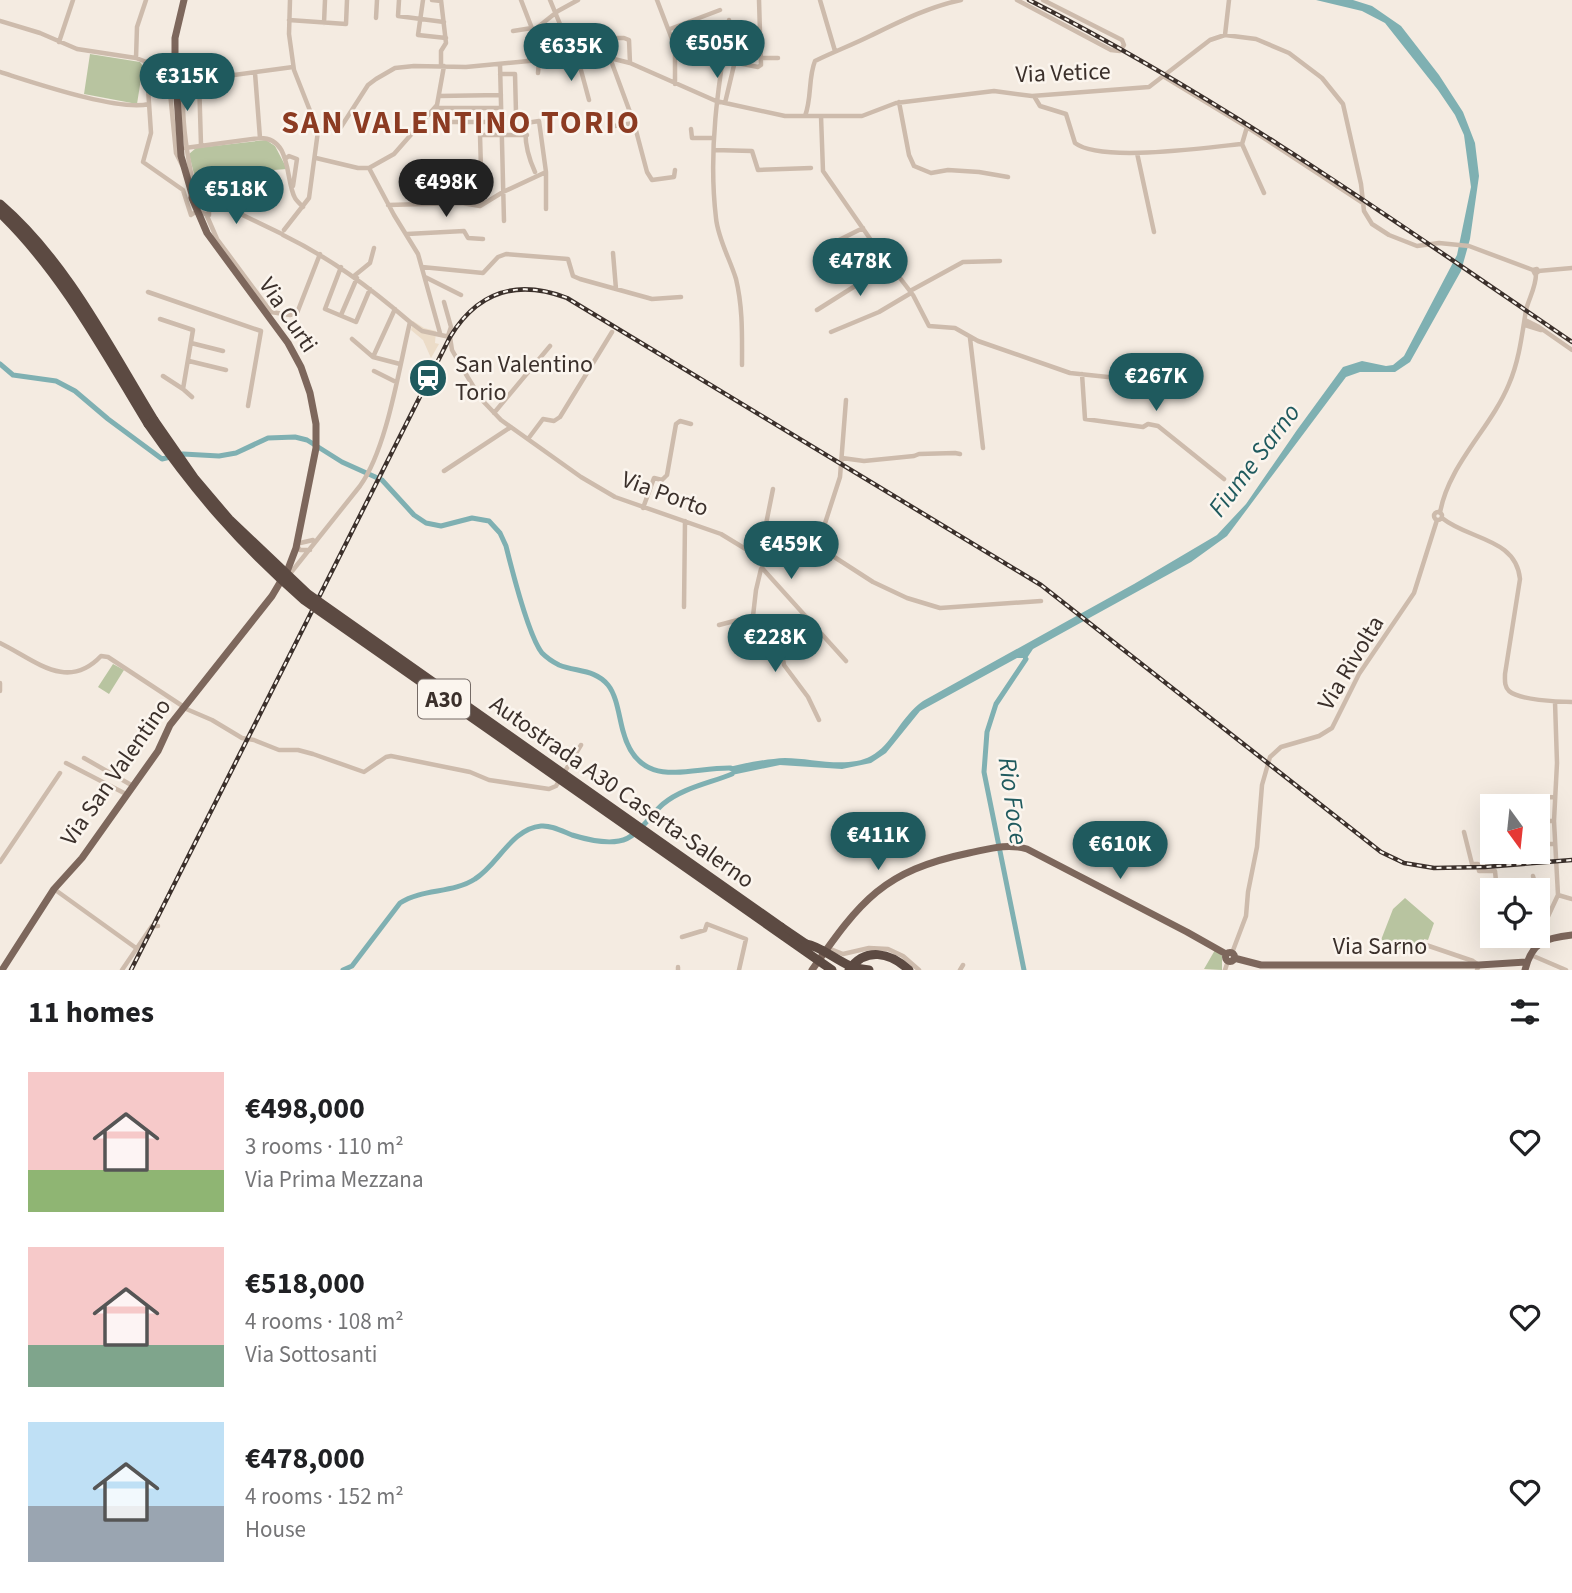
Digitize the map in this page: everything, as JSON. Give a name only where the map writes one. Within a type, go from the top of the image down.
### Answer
[{"type":"highway","name":"Autostrada A30 Caserta-Salerno","points":[[0,204],[27,229],[54,261],[87,310],[151,422],[213,501],[308,594],[842,970]]},
{"type":"highway","name":"Autostrada A30 Caserta-Salerno","points":[[0,213],[36,250],[66,290],[205,501],[242,542],[304,600],[832,970]]},
{"type":"highway","points":[[777,932],[820,970]]},
{"type":"highway","points":[[806,944],[852,969],[869,970]]},
{"type":"highway","points":[[852,969],[859,959],[873,954],[894,959],[909,970]]},
{"type":"main road","name":"Via Curti","points":[[184,0],[175,38],[183,166],[207,233],[288,343],[301,367],[310,393],[316,431],[315,457]]},
{"type":"main road","name":"Via San Valentino","points":[[2,970],[54,889],[82,858],[158,751],[170,724],[269,600],[288,569],[315,457]]},
{"type":"main road","name":"Via Sarno","points":[[827,948],[860,906],[888,881],[923,864],[997,847],[1017,846],[1230,956],[1261,964],[1478,968],[1528,962]]},
{"type":"main road","points":[[1550,938],[1572,934]]},
{"type":"main road","points":[[812,970],[827,948]]},
{"type":"street","points":[[59,42],[73,0]]},
{"type":"street","points":[[136,58],[137,27],[146,0]]},
{"type":"street","points":[[285,233],[310,193],[318,131],[293,66],[290,0]]},
{"type":"street","points":[[324,23],[326,0]]},
{"type":"street","points":[[289,20],[346,24],[347,0]]},
{"type":"street","points":[[376,18],[377,0]]},
{"type":"street","points":[[400,0],[398,16],[444,22]]},
{"type":"street","points":[[423,0],[418,34],[446,38]]},
{"type":"street","points":[[316,158],[349,168],[369,168],[394,154],[435,108],[443,66],[441,51],[446,38],[441,1],[432,0]]},
{"type":"street","points":[[521,0],[533,30]]},
{"type":"street","points":[[550,0],[562,29],[563,60]]},
{"type":"street","points":[[529,61],[533,30],[555,13],[580,0]]},
{"type":"street","points":[[657,0],[675,47],[675,84]]},
{"type":"street","points":[[722,60],[758,67],[761,65],[759,0]]},
{"type":"street","points":[[820,0],[835,51]]},
{"type":"street","points":[[805,116],[810,103],[812,68],[815,61],[930,9],[961,0]]},
{"type":"street","points":[[1017,0],[1111,50],[1120,51],[1124,45],[1122,40],[1043,0]]},
{"type":"street","points":[[1229,0],[1224,35],[1256,39],[1289,53],[1322,78],[1343,104],[1351,130],[1364,211],[1372,224],[1389,236],[1417,246],[1439,243],[1469,246],[1536,272],[1572,268]]},
{"type":"street","points":[[670,29],[720,10]]},
{"type":"street","points":[[729,20],[716,101],[716,220],[742,306],[742,365]]},
{"type":"street","points":[[0,21],[40,33],[77,49],[136,58],[185,80],[293,66]]},
{"type":"street","points":[[513,31],[533,30]]},
{"type":"street","name":"Via Vetice","points":[[318,131],[341,127],[368,85],[395,68],[610,58],[630,63],[716,101],[785,116],[862,116],[899,103],[994,91],[1034,96],[1149,86],[1210,40],[1224,35]]},
{"type":"street","points":[[612,38],[629,40],[630,63]]},
{"type":"street","points":[[530,39],[562,39]]},
{"type":"street","points":[[725,103],[740,40]]},
{"type":"street","points":[[610,58],[634,123],[647,172],[652,180],[674,177],[675,170]]},
{"type":"street","points":[[761,58],[778,58]]},
{"type":"street","points":[[578,59],[589,100]]},
{"type":"street","points":[[143,61],[150,72]]},
{"type":"street","points":[[538,73],[539,61]]},
{"type":"street","points":[[500,64],[504,221]]},
{"type":"street","points":[[150,72],[154,65]]},
{"type":"street","points":[[150,72],[154,65]]},
{"type":"street","points":[[0,72],[78,95],[138,107],[149,104]]},
{"type":"street","points":[[150,72],[165,72]]},
{"type":"street","name":"Via Curti","points":[[150,72],[151,133],[143,162],[183,190],[191,215],[197,199],[185,148],[183,100],[188,78]]},
{"type":"street","points":[[165,72],[169,82],[176,153],[183,166]]},
{"type":"street","points":[[254,73],[260,138]]},
{"type":"street","points":[[500,74],[515,74],[516,113]]},
{"type":"street","points":[[1163,76],[1247,127],[1363,204]]},
{"type":"street","points":[[198,79],[201,145]]},
{"type":"street","points":[[438,96],[501,95]]},
{"type":"street","points":[[1034,96],[1040,106],[1066,114],[1074,141],[1083,148],[1098,152],[1137,153],[1242,144]]},
{"type":"street","points":[[899,103],[909,155],[914,166],[930,173],[948,170],[1008,177]]},
{"type":"street","points":[[435,108],[501,108]]},
{"type":"street","points":[[435,108],[438,122],[501,122]]},
{"type":"street","points":[[821,116],[823,172],[911,292],[929,326],[955,328],[970,337],[1029,361],[1082,374],[1174,384]]},
{"type":"street","points":[[535,172],[528,159],[526,123],[539,121],[546,172],[545,209]]},
{"type":"street","points":[[608,127],[634,123]]},
{"type":"street","points":[[1247,127],[1242,144],[1264,193]]},
{"type":"street","points":[[691,129],[692,138],[714,138]]},
{"type":"street","points":[[482,205],[481,135],[527,135]]},
{"type":"street","points":[[185,148],[260,138],[272,140],[285,159],[292,190],[303,207]]},
{"type":"street","points":[[714,150],[752,151],[758,170],[811,168]]},
{"type":"street","points":[[1137,153],[1154,232]]},
{"type":"street","points":[[285,159],[289,156],[297,159],[292,190]]},
{"type":"street","points":[[369,168],[418,254],[440,333]]},
{"type":"street","points":[[388,205],[462,203],[480,206],[546,172]]},
{"type":"street","points":[[197,199],[217,239],[271,312],[290,315],[298,313],[320,254]]},
{"type":"street","points":[[197,199],[210,212],[207,216]]},
{"type":"street","points":[[197,199],[285,233],[355,277],[422,331],[449,336]]},
{"type":"street","points":[[817,251],[863,228]]},
{"type":"street","points":[[407,234],[464,231],[468,238],[483,239]]},
{"type":"street","points":[[341,315],[355,277],[370,262],[374,248]]},
{"type":"street","points":[[613,253],[616,289]]},
{"type":"street","points":[[422,267],[483,273],[498,257],[506,254],[568,259],[576,278],[652,299],[681,297]]},
{"type":"street","points":[[831,332],[879,312],[963,262],[1000,261]]},
{"type":"street","points":[[817,310],[890,264]]},
{"type":"street","points":[[341,267],[325,309],[356,322],[370,289]]},
{"type":"street","points":[[1536,272],[1509,385],[1447,488],[1439,517],[1499,546],[1515,559],[1520,579],[1508,654],[1506,687],[1519,695],[1555,702],[1572,702]]},
{"type":"street","points":[[424,277],[461,295]]},
{"type":"street","points":[[148,292],[261,331],[248,406]]},
{"type":"street","name":"Via Porto","points":[[444,302],[451,327],[449,336],[452,350],[481,399],[511,427],[608,493],[643,508],[721,534],[762,559]]},
{"type":"street","points":[[373,357],[395,309]]},
{"type":"street","points":[[160,319],[193,330],[183,389]]},
{"type":"street","name":"Via San Valentino","points":[[269,600],[370,470],[385,425],[410,322]]},
{"type":"street","points":[[1525,323],[1542,330]]},
{"type":"street","points":[[1525,323],[1542,330],[1572,350]]},
{"type":"street","points":[[1523,333],[1532,328]]},
{"type":"street","points":[[528,439],[543,419],[554,421],[560,417],[612,332]]},
{"type":"street","points":[[970,337],[983,448]]},
{"type":"street","points":[[352,339],[373,357],[400,363]]},
{"type":"street","points":[[191,343],[223,351]]},
{"type":"street","points":[[494,413],[533,370],[550,346]]},
{"type":"street","points":[[189,361],[226,370]]},
{"type":"street","points":[[374,371],[396,382]]},
{"type":"street","points":[[1082,374],[1085,419],[1143,427],[1148,424],[1158,426],[1224,479]]},
{"type":"street","points":[[163,376],[192,397]]},
{"type":"street","points":[[816,551],[838,483],[846,400]]},
{"type":"street","points":[[643,508],[654,478],[662,480],[667,475],[676,424],[680,421],[691,424]]},
{"type":"street","points":[[444,471],[511,427]]},
{"type":"street","points":[[842,458],[864,461],[914,457],[919,454],[960,454]]},
{"type":"street","points":[[773,489],[753,616],[820,720]]},
{"type":"street","name":"Via Rivolta","points":[[1230,956],[1246,916],[1257,847],[1262,785],[1270,757],[1281,747],[1319,737],[1332,728],[1359,674],[1414,593],[1439,517]]},
{"type":"street","points":[[684,607],[685,521]]},
{"type":"street","points":[[310,550],[300,550],[296,544],[313,540]]},
{"type":"street","points":[[762,559],[825,551],[873,582],[907,598],[940,608],[1041,601]]},
{"type":"street","points":[[762,568],[846,661]]},
{"type":"street","points":[[719,625],[753,616]]},
{"type":"street","points":[[0,643],[47,668],[68,673],[85,671],[100,656],[108,657],[184,708],[212,720],[242,738],[279,750],[313,754],[364,772],[391,756],[470,772],[489,780],[549,789],[556,786],[581,745]]},
{"type":"street","points":[[0,683],[0,691]]},
{"type":"street","points":[[1550,914],[1558,895],[1554,821],[1557,763],[1555,702]]},
{"type":"street","points":[[84,758],[133,786]]},
{"type":"street","points":[[66,763],[126,794]]},
{"type":"street","points":[[0,862],[60,773]]},
{"type":"street","points":[[1550,797],[1554,797]]},
{"type":"street","points":[[1464,832],[1472,864],[1478,864],[1479,871],[1494,871],[1495,878]]},
{"type":"street","points":[[1550,844],[1555,844]]},
{"type":"street","points":[[54,889],[136,948]]},
{"type":"street","points":[[1558,895],[1572,899]]},
{"type":"street","points":[[682,937],[705,930],[706,924],[746,939],[739,970]]},
{"type":"street","points":[[122,970],[152,926],[158,926]]},
{"type":"street","points":[[1426,946],[1465,958],[1478,968]]},
{"type":"street","points":[[827,948],[843,954],[869,948],[888,949],[903,956],[919,970]]},
{"type":"street","points":[[1225,970],[1230,956]]},
{"type":"street","points":[[1528,962],[1566,970]]},
{"type":"green space","points":[[90,54],[140,62],[143,66],[137,104],[84,94]]},
{"type":"green space","points":[[266,140],[275,146],[287,169],[261,171],[264,186],[218,173],[195,178],[189,154],[196,148]]},
{"type":"green space","points":[[113,664],[124,670],[109,694],[98,687]]},
{"type":"green space","points":[[1405,898],[1434,923],[1428,940],[1424,939],[1420,951],[1422,956],[1381,940],[1393,909]]},
{"type":"green space","points":[[1215,950],[1222,956],[1222,970],[1204,969]]},
{"type":"shaded area","points":[[413,321],[436,331],[435,343],[439,344],[431,358],[423,340],[411,330]]},
{"type":"water","name":"Fiume Sarno","points":[[1316,0],[1353,0],[1372,6],[1401,26],[1439,75],[1463,112],[1475,143],[1479,176],[1470,239],[1461,271],[1410,362],[1395,372],[1360,372],[1346,377],[1227,536],[1191,562],[1033,649],[1023,664],[1023,658],[1017,658],[920,711],[886,753],[871,763],[842,769],[780,765],[727,776],[732,772],[726,768],[763,760],[785,758],[851,762],[871,756],[885,745],[915,707],[923,701],[1217,535],[1246,504],[1343,367],[1362,361],[1393,365],[1404,356],[1457,255],[1471,187],[1464,135],[1455,115],[1438,90],[1385,23],[1362,11]]},
{"type":"waterway","points":[[0,364],[13,375],[56,381],[75,391],[162,459],[183,454],[219,456],[236,453],[268,438],[295,437],[307,440],[342,462],[382,480],[414,515],[426,523],[441,526],[472,518],[489,521],[500,533],[506,546],[526,618],[542,653],[559,665],[591,673],[608,685],[616,701],[630,750],[641,762],[653,769],[667,772],[731,768]]},
{"type":"waterway","name":"Rio Foce","points":[[1024,970],[984,772],[987,732],[996,704],[1026,659]]},
{"type":"waterway","points":[[343,970],[352,966],[400,903],[418,895],[457,887],[475,879],[513,840],[530,829],[549,826],[589,839],[619,841],[632,836],[671,798],[732,774]]},
{"type":"railway","points":[[1029,0],[1170,77],[1238,119],[1373,206],[1572,342]]},
{"type":"railway","points":[[131,970],[450,337],[461,321],[486,299],[515,290],[549,292],[567,298],[1041,585],[1381,852],[1404,863],[1434,868],[1572,860]]},
{"type":"place","name":"San Valentino Torio","points":[[428,378]]},
{"type":"district","name":"SAN VALENTINO TORIO","points":[[461,123]]}]
